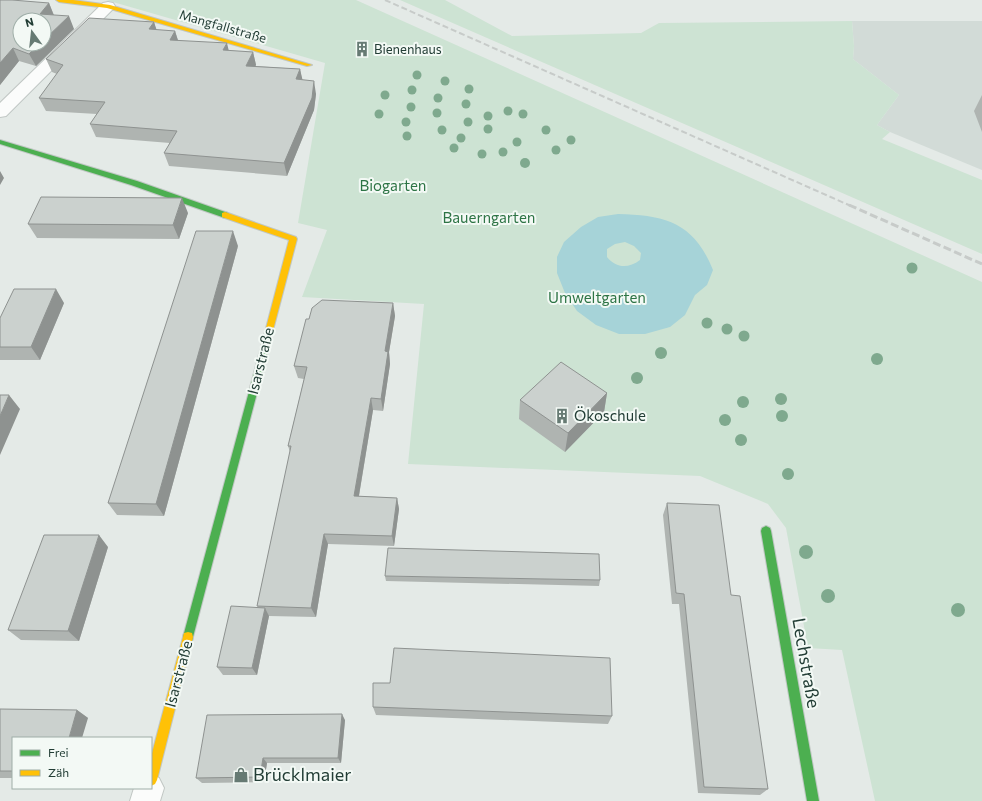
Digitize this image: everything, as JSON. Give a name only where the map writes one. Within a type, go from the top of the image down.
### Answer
[{"type":"street","name":"Mangfallstraße","points":[[59,0],[108,6],[308,65]]},
{"type":"street","points":[[0,112],[108,6]]},
{"type":"street","name":"Isarstraße","points":[[0,142],[134,183],[293,239],[152,776]]},
{"type":"street","name":"Lechstraße","points":[[766,531],[814,801]]},
{"type":"street","points":[[146,801],[149,789]]},
{"type":"shaded area","points":[[852,21],[982,21],[982,170],[890,132],[877,125],[899,95],[853,59],[854,46]]},
{"type":"green space","name":"Umweltgarten","points":[[106,0],[356,0],[982,282],[982,801],[875,801],[842,650],[808,648],[786,528],[768,504],[700,476],[408,464],[424,304],[302,297],[327,230],[298,223],[325,63]]},
{"type":"green space","points":[[400,0],[445,0],[512,36],[641,33],[659,23],[852,21],[854,46],[853,59],[899,95],[877,125],[890,132],[882,139],[982,180],[982,254]]},
{"type":"water","points":[[618,214],[635,215],[664,220],[687,232],[697,242],[705,254],[713,270],[707,285],[695,295],[685,315],[670,327],[645,334],[619,334],[596,325],[577,311],[565,293],[557,273],[557,257],[564,242],[581,227],[598,217]],"holes":[[[625,242],[634,246],[641,253],[640,260],[636,263],[622,266],[614,263],[607,257],[607,249],[615,244]]]},
{"type":"building","points":[[0,0],[49,3],[42,12],[12,12],[12,49],[0,63]]},
{"type":"building","points":[[52,15],[69,16],[52,32]]},
{"type":"building","points":[[89,18],[154,22],[149,29],[175,31],[170,40],[227,43],[223,50],[253,52],[246,66],[300,69],[296,79],[314,81],[312,98],[284,163],[164,153],[177,131],[90,124],[105,102],[39,98],[63,65],[46,59]]},
{"type":"building","points":[[41,197],[182,198],[173,225],[28,224]]},
{"type":"building","points":[[196,231],[233,231],[156,504],[108,503]]},
{"type":"building","points":[[14,289],[56,289],[31,347],[0,347],[0,318]]},
{"type":"building","points":[[322,300],[393,303],[385,351],[388,352],[381,399],[371,398],[354,496],[397,498],[392,536],[324,534],[311,608],[257,606],[291,446],[288,446],[307,367],[294,366],[306,319],[309,319],[312,308]]},
{"type":"building","points":[[561,362],[607,393],[568,433],[520,400]]},
{"type":"building","points":[[0,395],[9,395],[0,416]]},
{"type":"building","points":[[667,503],[719,505],[731,595],[740,596],[768,789],[704,787],[684,594],[676,593]]},
{"type":"building","points":[[44,535],[99,535],[68,631],[8,630]]},
{"type":"building","points":[[388,548],[599,554],[600,580],[385,576]]},
{"type":"building","points":[[231,606],[265,608],[252,668],[217,667]]},
{"type":"building","points":[[394,648],[610,658],[612,716],[373,707],[373,683],[390,683]]},
{"type":"building","points":[[0,709],[77,710],[69,737],[12,737],[12,771],[0,771]]},
{"type":"building","points":[[342,714],[338,758],[263,758],[260,777],[196,778],[207,715]]},
{"type":"railway","points":[[385,0],[851,206]]},
{"type":"railway","points":[[849,205],[982,264]]},
{"type":"traffic: fast","points":[[0,142],[134,183],[225,215]]},
{"type":"traffic: fast","points":[[188,637],[269,332]]},
{"type":"traffic: fast","points":[[766,531],[813,801]]},
{"type":"traffic: slow","points":[[59,0],[108,6],[309,65]]},
{"type":"traffic: slow","points":[[225,215],[293,239],[269,332]]},
{"type":"traffic: slow","points":[[152,776],[188,637]]},
{"type":"place","name":"Bienenhaus","points":[[362,49]]},
{"type":"place","name":"Ökoschule","points":[[562,416]]},
{"type":"place","name":"Brücklmaier","points":[[241,775]]},
{"type":"park label","name":"Biogarten","points":[[393,186]]},
{"type":"park label","name":"Bauerngarten","points":[[489,218]]}]
